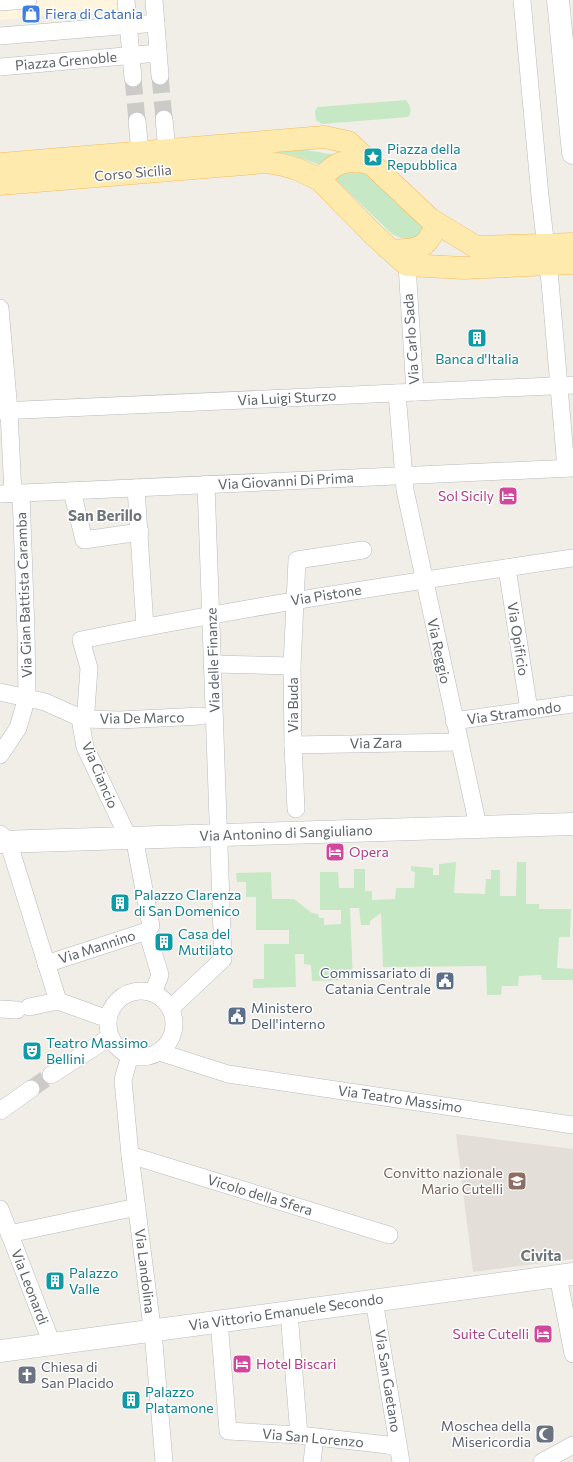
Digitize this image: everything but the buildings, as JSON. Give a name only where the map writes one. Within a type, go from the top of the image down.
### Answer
[{"type":"main road","points":[[558,0],[570,92],[573,153]]},
{"type":"main road","points":[[266,152],[324,137],[348,142],[437,225],[476,247],[547,255],[573,263]]},
{"type":"main road","name":"Corso Sicilia","points":[[0,164],[167,150],[266,152]]},
{"type":"main road","points":[[266,152],[290,167],[320,180],[400,258],[464,268],[547,255],[573,244]]},
{"type":"main road","name":"Corso Sicilia","points":[[0,184],[266,152]]},
{"type":"main road","points":[[320,180],[333,166],[341,163],[359,161],[370,163]]},
{"type":"main road","points":[[400,258],[430,241],[437,225]]},
{"type":"main road","name":"Via Antonino di Sangiuliano","points":[[2,839],[131,838],[573,824]]},
{"type":"main road","name":"Via Vittorio Emanuele Secondo","points":[[0,1351],[565,1275]]},
{"type":"street","points":[[0,2],[28,0]]},
{"type":"street","name":"Piazza Grenoble","points":[[126,0],[133,78]]},
{"type":"street","points":[[154,0],[160,76]]},
{"type":"street","points":[[522,0],[547,255],[566,385],[570,468]]},
{"type":"street","points":[[0,36],[156,23]]},
{"type":"street","name":"Piazza Grenoble","points":[[0,67],[158,53]]},
{"type":"street","points":[[164,119],[167,150]]},
{"type":"street","points":[[137,122],[140,152]]},
{"type":"street","name":"Via Carlo Sada","points":[[400,258],[408,287],[415,392]]},
{"type":"street","name":"Via Gian Battista Caramba","points":[[0,308],[4,411],[26,624],[27,697],[18,728],[0,755]]},
{"type":"street","name":"Via Luigi Sturzo","points":[[4,411],[566,385]]},
{"type":"street","name":"Via Carlo Sada","points":[[397,393],[403,475]]},
{"type":"street","name":"Via Giovanni Di Prima","points":[[12,494],[570,468]]},
{"type":"street","name":"Via Reggio","points":[[403,475],[454,721],[478,826]]},
{"type":"street","name":"Via delle Finanze","points":[[171,1008],[223,959],[206,484]]},
{"type":"street","points":[[136,488],[145,627]]},
{"type":"street","points":[[72,491],[84,540],[140,532]]},
{"type":"street","name":"Via Buda","points":[[296,809],[292,666],[297,560],[363,550]]},
{"type":"street","name":"Via Pistone","points":[[81,640],[295,600],[573,558]]},
{"type":"street","name":"Via Opificio","points":[[507,568],[528,710]]},
{"type":"street","name":"Via Ciancio","points":[[81,640],[89,668],[86,710],[81,724],[85,747],[131,838],[152,926],[147,931]]},
{"type":"street","points":[[213,664],[292,666]]},
{"type":"street","name":"Via De Marco","points":[[0,692],[45,702],[83,718],[120,720],[201,716]]},
{"type":"street","name":"Via Stramondo","points":[[454,721],[573,704]]},
{"type":"street","name":"Via Zara","points":[[293,744],[459,742]]},
{"type":"street","points":[[2,839],[57,995]]},
{"type":"street","points":[[147,931],[160,975],[153,993]]},
{"type":"street","name":"Via Mannino","points":[[46,964],[147,931]]},
{"type":"street","points":[[143,991],[153,993],[162,998],[171,1008],[174,1020],[172,1038],[166,1046],[151,1056],[142,1057],[130,1055],[119,1049],[110,1037],[108,1019],[111,1010],[116,1002],[124,995],[143,991]]},
{"type":"street","points":[[15,1009],[57,995],[108,1019]]},
{"type":"street","points":[[51,1075],[110,1037]]},
{"type":"street","name":"Via Teatro Massimo","points":[[159,1052],[228,1074],[573,1125]]},
{"type":"street","name":"Via Landolina","points":[[130,1055],[123,1080],[130,1155],[152,1330],[164,1462]]},
{"type":"street","points":[[0,1111],[31,1089]]},
{"type":"street","name":"Vicolo della Sfera","points":[[130,1155],[389,1235]]},
{"type":"street","points":[[9,1234],[137,1207]]},
{"type":"street","name":"Via Leonardi","points":[[0,1209],[52,1344]]},
{"type":"street","points":[[565,1275],[573,1354]]},
{"type":"street","name":"Via San Gaetano","points":[[374,1300],[400,1455]]},
{"type":"street","name":"Via San Lorenzo","points":[[219,1321],[228,1431],[307,1436],[388,1445],[400,1455]]},
{"type":"street","points":[[290,1325],[312,1462]]},
{"type":"street","points":[[542,1462],[573,1445]]},
{"type":"street","points":[[400,1455],[411,1462]]},
{"type":"shaded area","name":"Fiera di Catania","points":[[0,0],[121,0],[122,8],[0,20]]},
{"type":"shaded area","name":"Convitto nazionale Mario Cutelli","points":[[456,1134],[573,1149],[573,1259],[473,1272]]},
{"type":"green space","points":[[406,100],[410,108],[408,117],[322,124],[316,120],[315,112],[317,107]]},
{"type":"green space","points":[[300,149],[330,154],[339,158],[323,166],[292,155],[270,151]]},
{"type":"green space","points":[[360,168],[423,228],[416,239],[401,238],[392,234],[336,180],[335,177]]},
{"type":"green space","points":[[456,862],[454,893],[485,894],[486,879],[491,879],[491,870],[500,870],[500,896],[516,896],[517,862],[526,862],[526,904],[539,904],[539,909],[571,909],[570,937],[559,937],[557,968],[573,969],[573,980],[542,980],[541,975],[519,976],[518,986],[502,986],[501,995],[487,995],[486,966],[383,967],[381,913],[370,921],[370,925],[361,925],[359,908],[350,908],[353,980],[312,981],[311,965],[304,964],[304,954],[295,954],[296,987],[253,988],[253,979],[264,979],[264,944],[289,944],[289,930],[256,930],[256,897],[246,897],[246,882],[237,882],[236,873],[271,872],[272,899],[294,899],[312,913],[318,914],[319,918],[324,918],[324,925],[341,924],[341,910],[320,910],[320,872],[338,872],[339,888],[354,888],[354,869],[365,869],[365,891],[372,891],[372,900],[395,899],[396,888],[414,888],[415,872],[411,871],[411,866],[433,868],[433,875],[439,875],[439,864]]},
{"type":"tunnel","points":[[160,76],[164,119]]},
{"type":"tunnel","points":[[133,78],[137,121]]},
{"type":"tunnel","points":[[31,1089],[51,1075]]},
{"type":"place","name":"Fiera di Catania","points":[[31,14]]},
{"type":"place","name":"Piazza della Repubblica","points":[[373,157]]},
{"type":"place","name":"Banca d'Italia","points":[[477,338]]},
{"type":"place","name":"Sol Sicily","points":[[508,496]]},
{"type":"place","name":"Opera","points":[[335,852]]},
{"type":"place","name":"Palazzo Clarenza di San Domenico","points":[[120,903]]},
{"type":"place","name":"Casa del Mutilato","points":[[164,942]]},
{"type":"place","name":"Commissariato di Catania Centrale","points":[[445,981]]},
{"type":"place","name":"Ministero Dell'interno","points":[[237,1016]]},
{"type":"place","name":"Teatro Massimo Bellini","points":[[32,1051]]},
{"type":"place","name":"Convitto nazionale Mario Cutelli","points":[[517,1181]]},
{"type":"place","name":"Palazzo Valle","points":[[55,1281]]},
{"type":"place","name":"Suite Cutelli","points":[[543,1334]]},
{"type":"place","name":"Hotel Biscari","points":[[242,1364]]},
{"type":"place","name":"Chiesa di San Placido","points":[[27,1375]]},
{"type":"place","name":"Palazzo Platamone","points":[[131,1400]]},
{"type":"place","name":"Moschea della Misericordia","points":[[545,1434]]},
{"type":"district","name":"San Berillo","points":[[105,516]]},
{"type":"district","name":"Civita","points":[[541,1256]]}]
